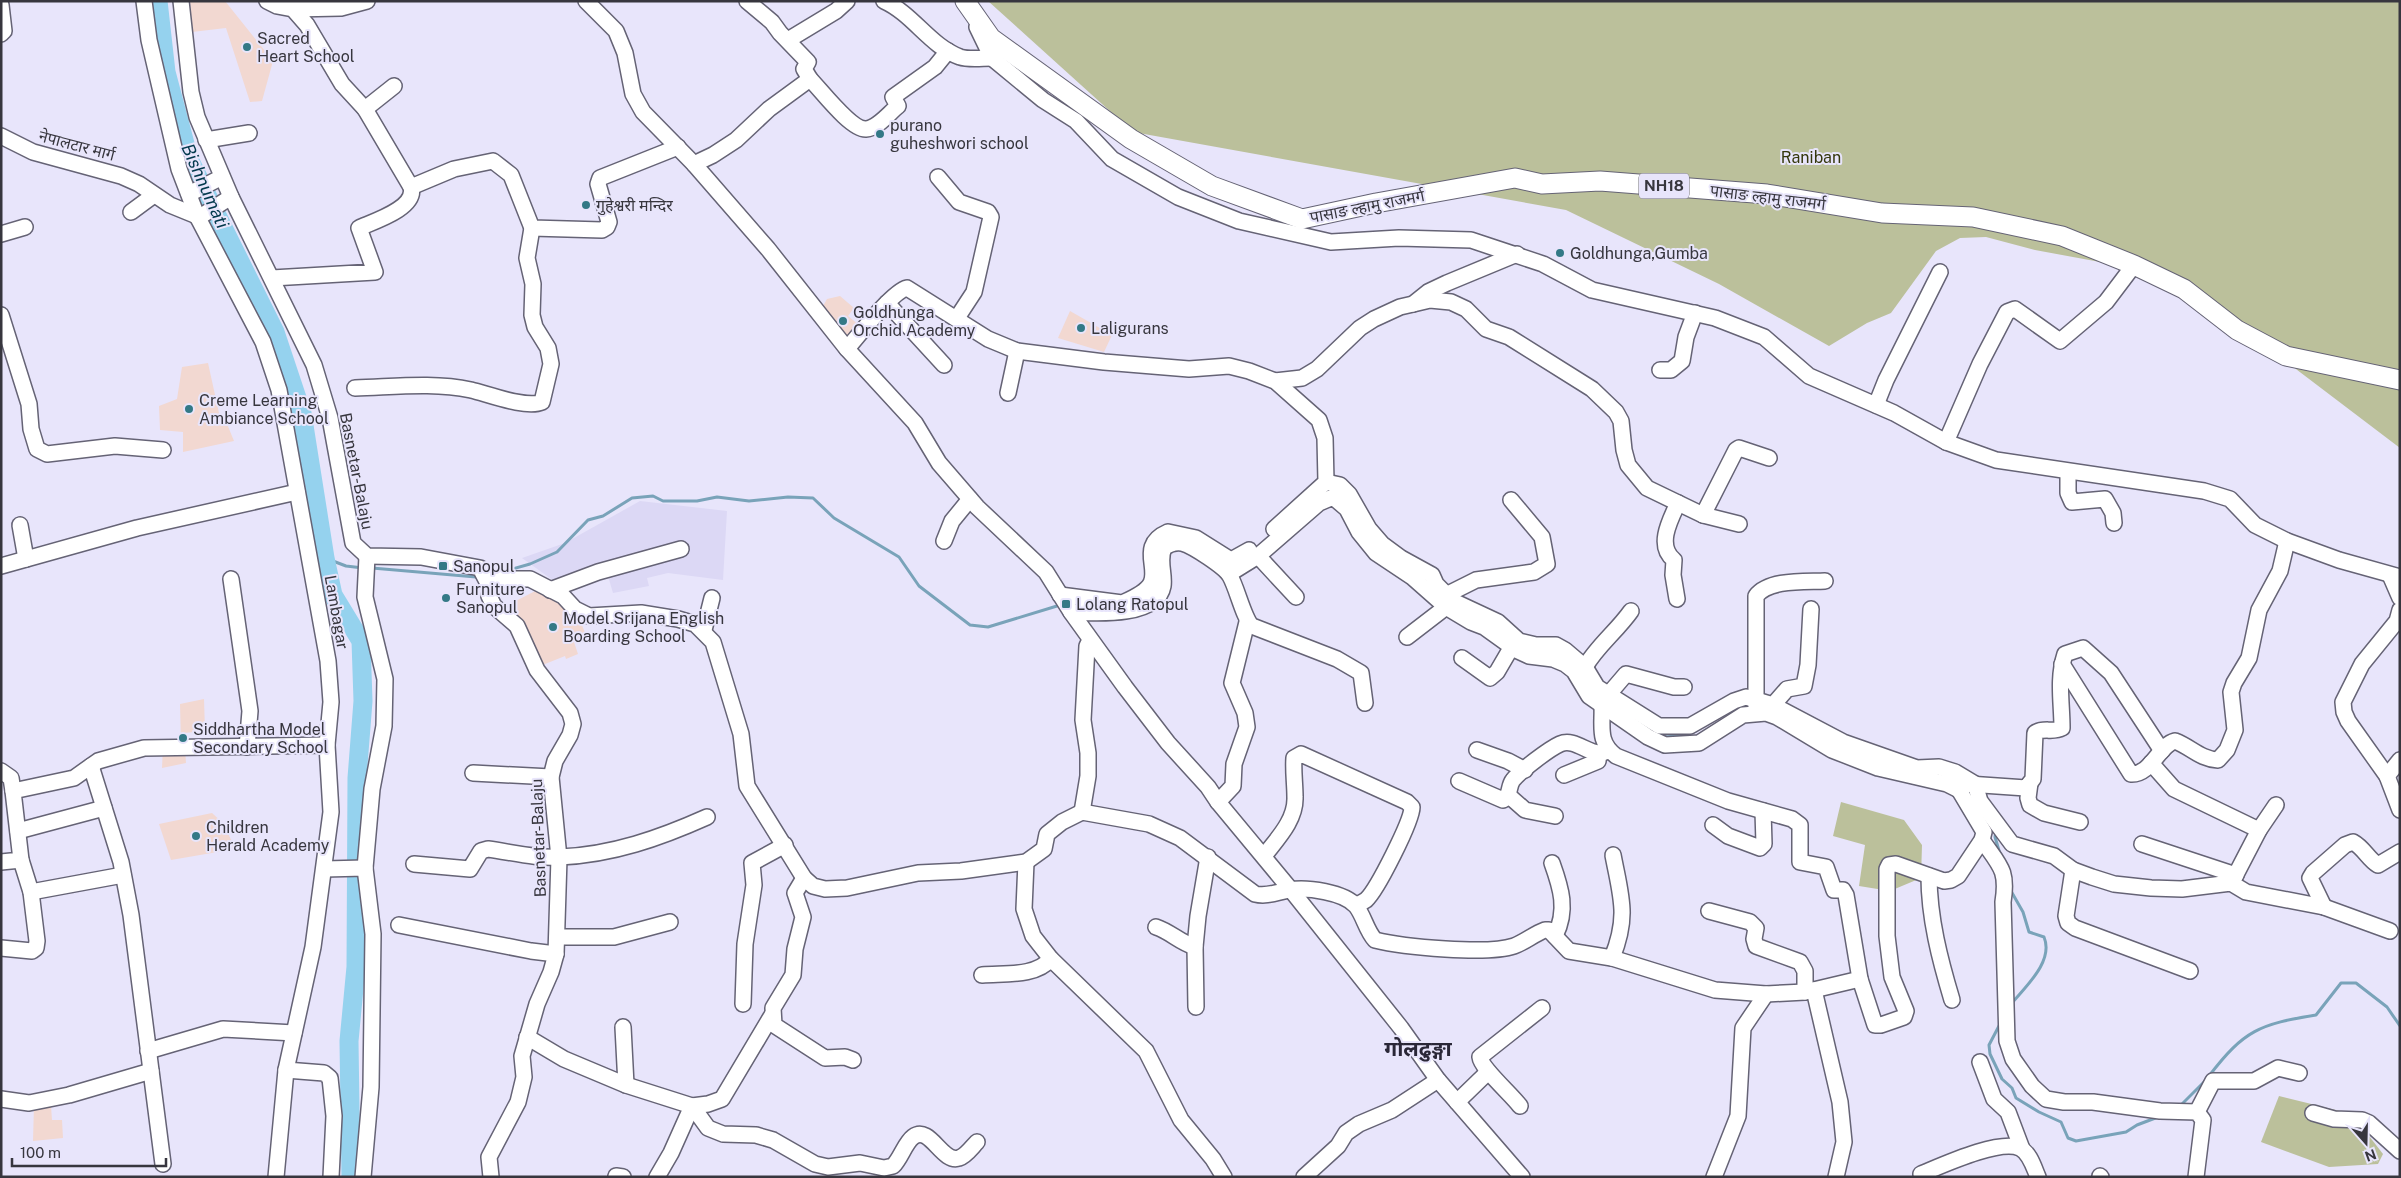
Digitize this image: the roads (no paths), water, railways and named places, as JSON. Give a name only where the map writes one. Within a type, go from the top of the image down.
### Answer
[{"type":"main road","name":"पासाङ ल्हामु राजमर्ग","points":[[964,1],[991,38],[1131,138],[1212,186],[1302,219],[1376,203],[1515,178],[1542,184],[1600,181],[1767,194],[1882,213],[1973,217],[2062,236],[2134,265],[2184,289],[2237,330],[2286,356],[2400,380]]},
{"type":"street","name":"Lambagar","points":[[144,1],[149,40],[179,169],[193,192],[200,216],[264,342],[279,390],[328,662],[331,702],[327,745],[330,812],[313,947],[286,1070],[276,1177]]},
{"type":"street","name":"Basnetar-Balaju","points":[[182,1],[191,92],[197,117],[218,179],[272,278],[314,366],[330,418],[349,531],[353,543],[366,563]]},
{"type":"street","points":[[267,1],[277,6],[293,9],[342,8],[367,1]]},
{"type":"street","points":[[586,1],[616,31],[624,53],[633,94],[643,112],[694,164],[768,249],[848,349],[915,423],[939,463],[970,499],[1036,560],[1046,572],[1090,640],[1168,743],[1208,787],[1218,802],[1292,890],[1401,1028],[1438,1080],[1522,1177]]},
{"type":"street","points":[[747,1],[772,22],[808,62],[804,69],[810,79],[853,125],[865,129],[877,124],[898,106],[893,97],[935,67],[948,51]]},
{"type":"street","points":[[788,40],[836,11],[847,1]]},
{"type":"street","points":[[884,1],[900,8],[925,33],[948,51],[962,58],[992,58]]},
{"type":"street","points":[[964,1],[992,58],[1044,100],[1076,121],[1112,159],[1178,197],[1239,221],[1331,242],[1399,238],[1471,240],[1517,254],[1543,264],[1592,290],[1696,313],[1764,337],[1809,376],[1876,405],[1946,442],[1996,460],[2204,492],[2230,499],[2255,525],[2287,541],[2395,576],[2400,598]]},
{"type":"street","points":[[1,5],[4,31],[1,34]]},
{"type":"street","points":[[272,278],[376,272],[359,228],[387,215],[413,196],[412,187],[365,109],[342,84],[308,25],[293,9]]},
{"type":"street","points":[[694,164],[713,155],[736,140],[769,109],[810,79]]},
{"type":"street","points":[[365,109],[394,86]]},
{"type":"street","points":[[206,140],[248,133]]},
{"type":"street","name":"नेपालटार मार्ग","points":[[1,136],[33,152],[121,176],[139,184],[154,196],[170,205],[200,216]]},
{"type":"street","points":[[532,228],[605,229],[609,220],[598,184],[600,178],[678,147]]},
{"type":"street","points":[[356,388],[438,385],[468,390],[515,402],[542,402],[551,364],[548,348],[535,327],[532,315],[533,284],[527,258],[532,228],[511,175],[493,161],[454,169],[412,187]]},
{"type":"street","points":[[938,177],[959,202],[988,212],[991,217],[974,292],[957,318]]},
{"type":"street","points":[[193,192],[218,179]]},
{"type":"street","points":[[131,212],[154,196]]},
{"type":"street","points":[[200,216],[228,199]]},
{"type":"street","points":[[1,234],[25,227]]},
{"type":"street","points":[[1413,304],[1434,289],[1517,254]]},
{"type":"street","points":[[1946,442],[1980,364],[2007,312],[2015,309],[2060,340],[2106,302],[2134,265]]},
{"type":"street","points":[[1876,405],[1890,371],[1940,272]]},
{"type":"street","points":[[848,349],[888,303],[903,289],[907,288],[988,338],[1017,351],[1104,362],[1189,369],[1229,366],[1275,381],[1319,420],[1325,438],[1326,482],[1254,546],[1234,560],[1196,538],[1168,532],[1157,539],[1154,545],[1152,582],[1146,589],[1129,600],[1122,603],[1060,595]]},
{"type":"street","points":[[1275,381],[1302,378],[1317,369],[1360,328],[1388,312],[1430,300],[1451,302],[1466,309],[1486,328],[1509,337],[1592,389],[1616,412],[1622,421],[1624,450],[1628,465],[1647,488],[1703,515],[1738,524]]},
{"type":"street","points":[[888,303],[944,365]]},
{"type":"street","points":[[1660,370],[1671,370],[1682,362],[1686,337],[1696,313]]},
{"type":"street","points":[[1,314],[29,404],[31,429],[37,448],[47,454],[115,446],[163,450]]},
{"type":"street","points":[[1008,393],[1017,351]]},
{"type":"street","points":[[1703,515],[1736,450],[1739,448],[1769,458]]},
{"type":"street","points":[[2068,472],[2068,492],[2072,502],[2105,499],[2113,513],[2114,523]]},
{"type":"street","points":[[1326,482],[1340,485],[1349,494],[1369,529],[1382,544],[1401,558],[1432,575],[1446,601]]},
{"type":"street","points":[[1,566],[137,528],[297,492]]},
{"type":"street","points":[[1229,574],[1258,556],[1319,504],[1333,497],[1347,509],[1359,532],[1376,553],[1412,576],[1471,622],[1484,627],[1529,656],[1553,659],[1565,664],[1574,671],[1589,696],[1609,702]]},
{"type":"street","points":[[944,541],[952,522],[970,499]]},
{"type":"street","points":[[1407,636],[1446,601],[1476,580],[1534,572],[1547,564],[1542,537],[1511,500]]},
{"type":"street","points":[[1677,599],[1673,575],[1674,560],[1667,555],[1664,543],[1669,523],[1678,503]]},
{"type":"street","points":[[20,525],[26,559]]},
{"type":"street","points":[[2062,664],[2129,771],[2137,773],[2151,763],[2168,743],[2175,741],[2196,754],[2208,759],[2218,760],[2227,750],[2235,730],[2231,692],[2249,658],[2259,610],[2280,571],[2287,541]]},
{"type":"street","points":[[1071,612],[1117,613],[1148,603],[1160,593],[1163,585],[1162,552],[1164,548],[1174,543],[1182,543],[1200,552],[1229,574],[1243,604],[1248,622],[1232,683],[1245,713],[1247,727],[1234,764],[1233,786],[1218,802]]},
{"type":"street","points":[[550,590],[598,572],[681,550]]},
{"type":"street","points":[[1258,556],[1296,598]]},
{"type":"street","points":[[363,1177],[371,1088],[373,934],[362,868],[372,789],[384,726],[385,675],[365,597],[366,563],[421,557],[481,571],[530,578],[563,596],[575,609],[589,616],[641,613],[678,619],[695,624],[704,630],[713,642],[741,734],[747,786],[804,878],[813,886],[825,889],[847,888],[918,873],[960,872],[1026,862],[1044,849],[1047,834],[1062,822],[1082,812],[1149,824],[1180,838],[1208,857],[1255,894],[1264,896],[1292,890],[1314,890],[1338,895],[1356,905],[1375,940],[1390,944],[1430,948],[1502,949],[1515,946],[1545,930],[1549,930],[1569,951],[1612,958],[1715,990],[1766,994],[1809,991],[1860,979]]},
{"type":"street","name":"Basnetar-Balaju","points":[[481,571],[492,591],[489,596],[494,606],[517,626],[537,670],[570,712],[573,724],[570,735],[555,761],[551,777],[559,858],[556,954],[551,972],[537,1004],[522,1056],[524,1077],[518,1102],[489,1156],[491,1177]]},
{"type":"street","points":[[231,579],[250,711],[247,747]]},
{"type":"street","points":[[1757,706],[1756,596],[1760,592],[1778,586],[1825,581]]},
{"type":"street","points":[[704,630],[712,598]]},
{"type":"street","points":[[1773,705],[1787,689],[1804,686],[1806,682],[1812,609]]},
{"type":"street","points":[[2400,610],[2397,621],[2362,664],[2343,702],[2344,712],[2348,721],[2387,776],[2400,810]]},
{"type":"street","points":[[1585,668],[1593,653],[1619,627],[1631,611]]},
{"type":"street","points":[[1248,622],[1252,626],[1308,650],[1337,659],[1361,673],[1365,703]]},
{"type":"street","points":[[1082,812],[1088,776],[1088,753],[1083,720],[1087,646],[1090,640]]},
{"type":"street","points":[[1516,646],[1556,645],[1575,656],[1609,702],[1640,733],[1665,745],[1699,743],[1757,706],[1773,705],[1843,742],[1917,768],[1939,768],[1955,772],[1980,801],[2012,844],[2054,856],[2073,870],[2114,884],[2151,888],[2182,889],[2234,879]]},
{"type":"street","points":[[1462,658],[1490,678],[1497,672],[1516,646]]},
{"type":"street","points":[[1757,706],[1832,750],[1878,768],[1946,784],[2026,788],[2033,779],[2035,733],[2039,730],[2057,730],[2062,728],[2059,702],[2062,664],[2065,654],[2083,648],[2112,673],[2162,751]]},
{"type":"street","points":[[1564,775],[1598,761],[1602,751],[1602,730],[1609,702],[1626,674],[1674,688],[1684,687]]},
{"type":"street","points":[[1459,781],[1503,800],[1508,795],[1512,780],[1560,744],[1567,742],[1616,756],[1728,801],[1792,819],[1800,825],[1800,862],[1826,867],[1834,890],[1845,892],[1850,911],[1860,979],[1875,1025],[1881,1025],[1904,1017],[1906,1011],[1892,977],[1887,936],[1887,869],[1889,865],[1896,864],[1944,881],[1958,876],[1982,840],[1984,832],[1966,786]]},
{"type":"street","points":[[13,791],[74,778],[98,761],[144,748],[327,745]]},
{"type":"street","points":[[1477,750],[1508,761],[1525,770]]},
{"type":"street","points":[[1264,856],[1290,821],[1295,807],[1293,770],[1294,758],[1297,755],[1302,754],[1407,802],[1412,807],[1412,812],[1378,883],[1366,900],[1356,905]]},
{"type":"street","points":[[2387,776],[2400,760]]},
{"type":"street","points":[[2151,763],[2174,789],[2259,830]]},
{"type":"street","points":[[91,766],[123,875],[131,914],[163,1164]]},
{"type":"street","points":[[1,771],[11,778],[22,860],[31,892],[37,941],[36,948],[32,951],[1,948]]},
{"type":"street","points":[[473,773],[551,777]]},
{"type":"street","points":[[2030,783],[2028,798],[2030,806],[2044,813],[2080,822]]},
{"type":"street","points":[[1508,795],[1525,810],[1555,816]]},
{"type":"street","points":[[2234,879],[2259,830],[2276,805]]},
{"type":"street","points":[[18,831],[104,808]]},
{"type":"street","points":[[1713,825],[1728,836],[1760,848],[1764,844],[1763,811]]},
{"type":"street","points":[[414,864],[470,869],[481,851],[488,849],[559,858],[619,849],[707,817]]},
{"type":"street","points":[[1982,840],[2000,865],[2006,881],[2003,902],[2008,1005],[2007,1041],[2013,1059],[2032,1086],[2046,1100],[2093,1102],[2160,1111],[2198,1112]]},
{"type":"street","points":[[2324,907],[2310,878],[2313,873],[2345,846],[2353,842],[2360,846],[2372,861],[2378,864],[2400,852]]},
{"type":"street","points":[[2142,844],[2234,879],[2246,892],[2324,907],[2390,931]]},
{"type":"street","points":[[744,1004],[745,944],[754,885],[752,863],[785,845]]},
{"type":"street","points":[[1612,958],[1620,938],[1623,912],[1613,855]]},
{"type":"street","points":[[1196,1007],[1195,947],[1208,857]]},
{"type":"street","points":[[1,862],[22,860]]},
{"type":"street","points":[[1026,862],[1024,909],[1027,923],[1033,936],[1051,959],[1146,1051],[1181,1120],[1213,1159],[1224,1177]]},
{"type":"street","points":[[1552,863],[1561,888],[1563,915],[1555,936]]},
{"type":"street","points":[[324,869],[362,868]]},
{"type":"street","points":[[2073,870],[2066,916],[2068,923],[2075,928],[2190,971]]},
{"type":"street","points":[[31,892],[123,875]]},
{"type":"street","points":[[1929,876],[1929,892],[1940,958],[1952,1000]]},
{"type":"street","points":[[804,878],[795,892],[803,917],[795,949],[793,975],[773,1008],[774,1025],[825,1058],[845,1057],[854,1060]]},
{"type":"street","points":[[1709,911],[1750,922],[1756,928],[1754,939],[1756,946],[1800,962],[1805,971],[1840,1102],[1844,1142],[1836,1177]]},
{"type":"street","points":[[557,937],[614,937],[670,922]]},
{"type":"street","points":[[399,925],[531,951],[556,954]]},
{"type":"street","points":[[1156,927],[1165,930],[1181,943],[1195,947]]},
{"type":"street","points":[[982,975],[1033,970],[1043,967],[1051,959]]},
{"type":"street","points":[[1714,1177],[1738,1116],[1743,1028],[1766,994]]},
{"type":"street","points":[[1520,1106],[1510,1092],[1488,1072],[1481,1062],[1483,1054],[1542,1008]]},
{"type":"street","points":[[527,1037],[564,1059],[626,1085],[692,1106],[708,1104],[722,1099],[772,1015]]},
{"type":"street","points":[[622,1027],[626,1085]]},
{"type":"street","points":[[148,1051],[223,1029],[294,1033]]},
{"type":"street","points":[[1980,1062],[1994,1099],[2008,1112],[2022,1149],[2030,1159],[2038,1177]]},
{"type":"street","points":[[2198,1112],[2213,1081],[2254,1081],[2263,1078],[2273,1070],[2283,1067],[2299,1073]]},
{"type":"street","points":[[286,1070],[324,1073],[330,1078],[334,1116],[330,1177]]},
{"type":"street","points":[[1,1099],[29,1103],[101,1087],[151,1071]]},
{"type":"street","points":[[1457,1102],[1488,1072]]},
{"type":"street","points":[[1304,1177],[1338,1146],[1346,1134],[1359,1124],[1392,1110],[1438,1080]]},
{"type":"street","points":[[692,1106],[708,1128],[723,1134],[756,1136],[772,1140],[816,1164],[828,1167],[860,1164],[889,1172],[913,1137],[919,1135],[926,1136],[949,1157],[955,1159],[962,1157],[977,1142]]},
{"type":"street","points":[[657,1177],[671,1153],[692,1106]]},
{"type":"street","points":[[2196,1177],[2203,1120],[2198,1112]]},
{"type":"street","points":[[2313,1113],[2334,1119],[2362,1120],[2369,1123],[2400,1151]]},
{"type":"street","points":[[1921,1174],[1970,1153],[2011,1146],[2022,1149]]},
{"type":"waterway","name":"Bishnumati","points":[[158,1],[166,72],[189,159],[275,332],[302,413],[325,558],[333,595],[361,641],[363,701],[357,778],[356,967],[349,1041],[351,1177]]},
{"type":"waterway","points":[[502,572],[530,564],[557,552],[588,520],[603,516],[632,498],[653,496],[663,501],[697,501],[717,497],[749,501],[788,497],[813,498],[834,518],[899,557],[919,586],[970,625],[988,627],[1057,606]]},
{"type":"waterway","points":[[325,558],[346,566],[363,568]]},
{"type":"waterway","points":[[372,568],[476,577]]},
{"type":"waterway","points":[[1656,733],[1685,736],[1696,731]]},
{"type":"waterway","points":[[1996,831],[1995,837],[2000,854]]},
{"type":"waterway","points":[[2011,891],[2023,912],[2029,932],[2044,937],[2046,946],[2045,955],[2037,973],[2012,1003]]},
{"type":"waterway","points":[[2209,1076],[2233,1048],[2255,1032],[2281,1022],[2316,1015],[2341,983],[2356,983],[2387,1007],[2400,1026]]},
{"type":"waterway","points":[[2000,1024],[1989,1045],[1990,1054],[2002,1079],[2012,1088],[2016,1098],[2039,1112],[2061,1122],[2068,1138],[2076,1141],[2126,1132],[2137,1125],[2158,1117]]},
{"type":"waterway","points":[[2179,1107],[2205,1081]]},
{"type":"place","name":"Sacred Heart School","points":[[247,47]]},
{"type":"place","name":"purano guheshwori school","points":[[880,134]]},
{"type":"place","name":"गुहेश्वरी मन्दिर","points":[[586,205]]},
{"type":"place","name":"Goldhunga,Gumba","points":[[1560,253]]},
{"type":"place","name":"Goldhunga Orchid Academy","points":[[843,321]]},
{"type":"place","name":"Laligurans","points":[[1081,328]]},
{"type":"place","name":"Creme Learning Ambiance School","points":[[189,409]]},
{"type":"place","name":"Sanopul","points":[[443,566]]},
{"type":"place","name":"Furniture Sanopul","points":[[446,598]]},
{"type":"place","name":"Lolang Ratopul","points":[[1066,604]]},
{"type":"place","name":"Model Srijana English Boarding School","points":[[553,627]]},
{"type":"place","name":"Siddhartha Model Secondary School","points":[[183,738]]},
{"type":"place","name":"Children Herald Academy","points":[[196,836]]},
{"type":"district","name":"गोलढुङ्गा","points":[[1418,1049]]},
{"type":"park label","name":"Raniban","points":[[1811,157]]}]
